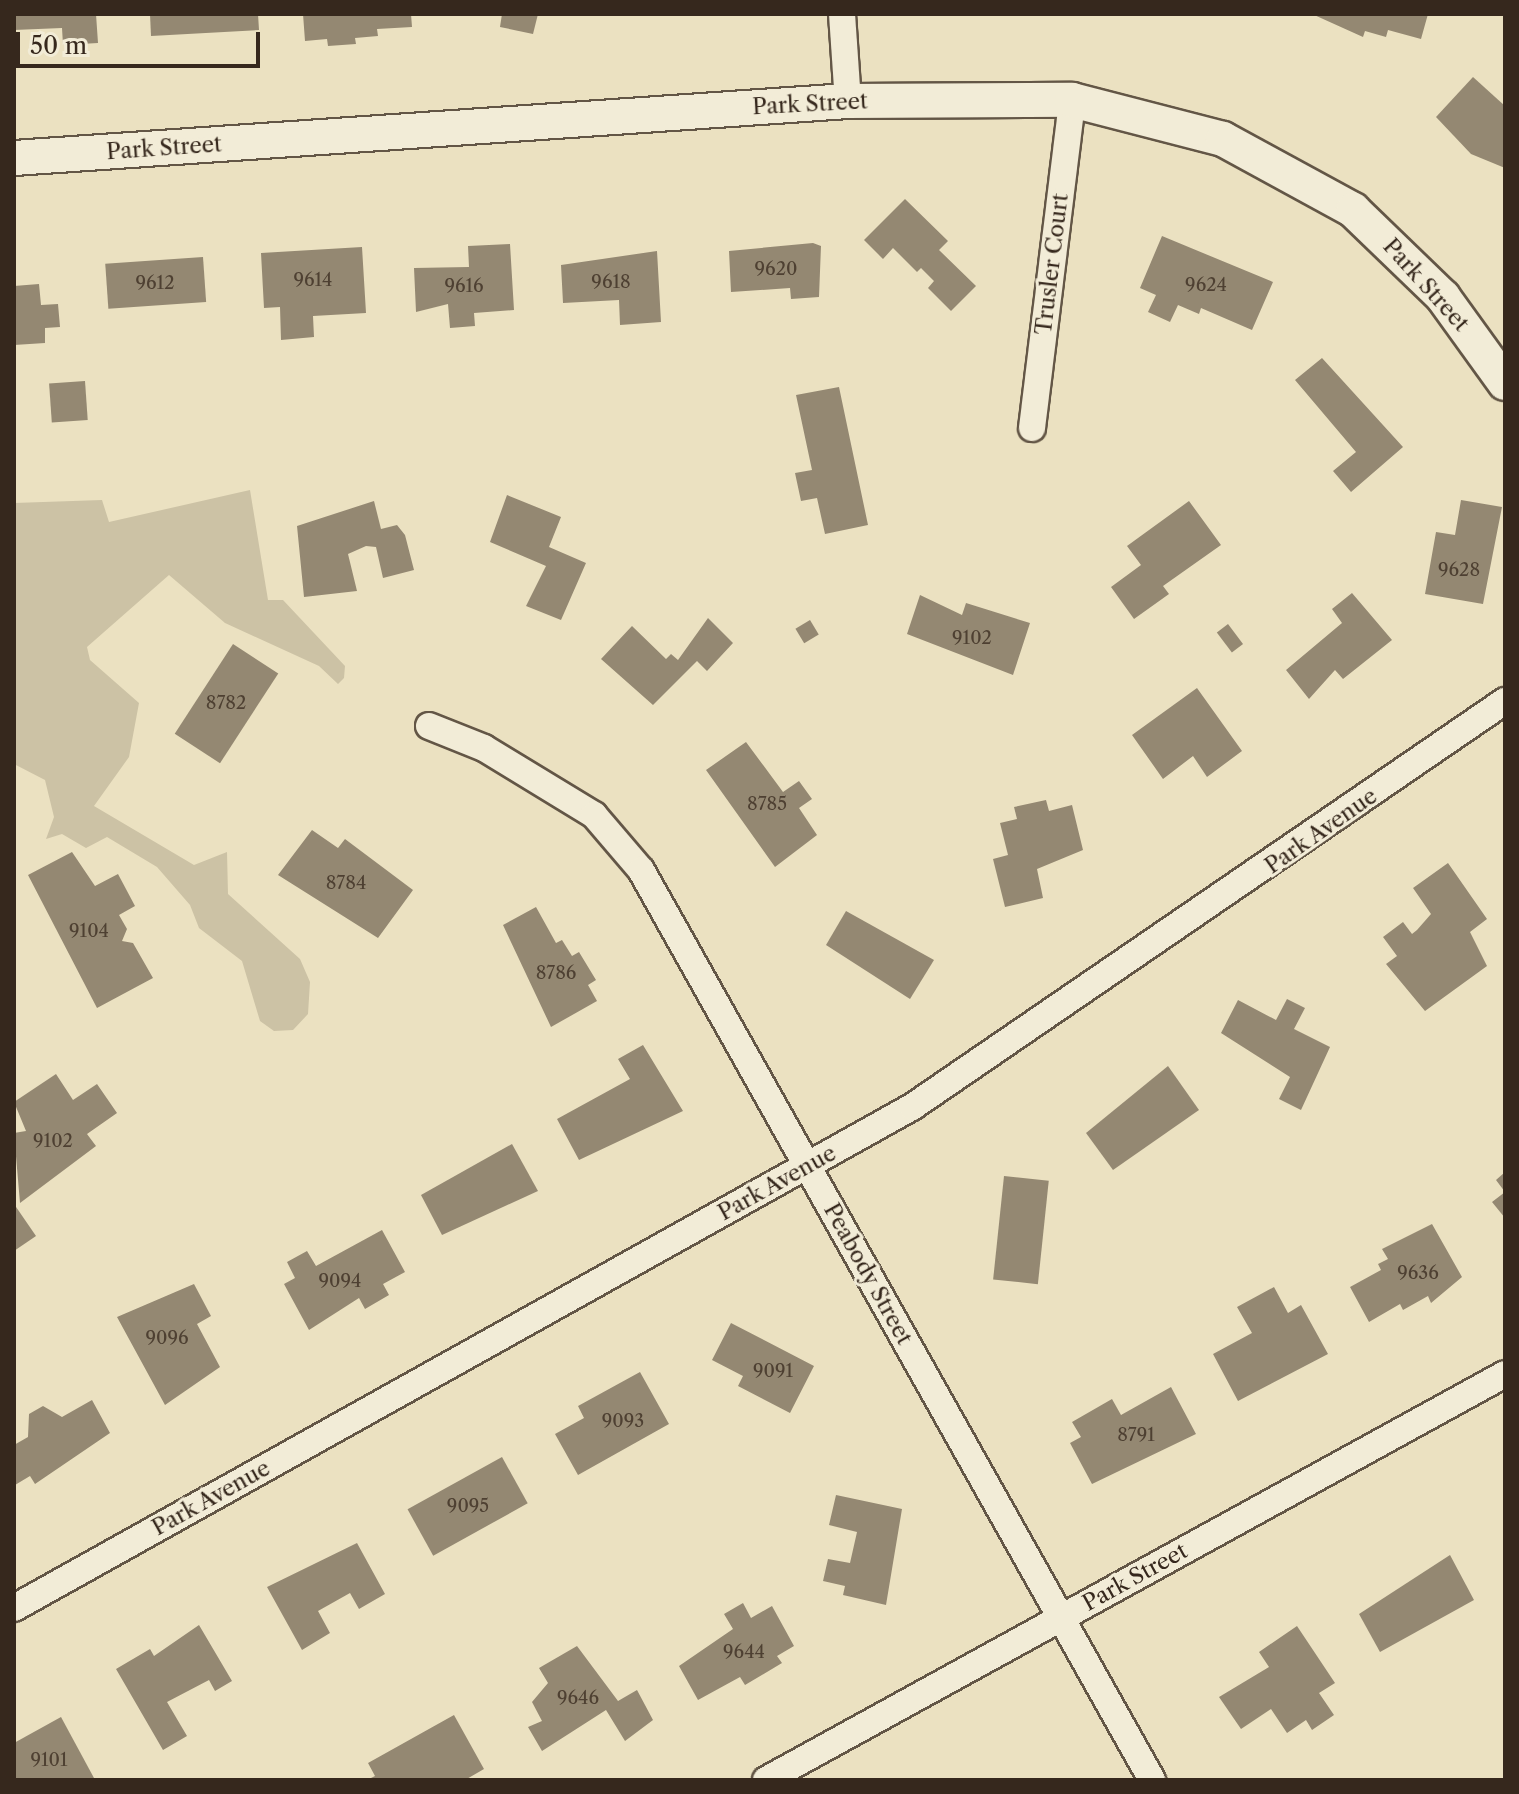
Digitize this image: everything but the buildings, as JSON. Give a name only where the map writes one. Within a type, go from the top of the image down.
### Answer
[{"type":"street","points":[[842,14],[848,101]]},
{"type":"street","name":"Park Street","points":[[14,158],[848,101],[1072,100],[1223,139],[1341,202],[1443,297],[1505,383]]},
{"type":"street","name":"Trusler Court","points":[[1032,428],[1072,100]]},
{"type":"street","name":"Park Avenue","points":[[14,1608],[912,1107],[1505,701]]},
{"type":"street","name":"Peabody Street","points":[[429,726],[546,783],[619,838],[1152,1780]]},
{"type":"street","name":"Park Street","points":[[766,1780],[1505,1374]]},
{"type":"shaded area","points":[[250,490],[268,600],[283,600],[345,666],[344,678],[338,684],[319,666],[225,623],[169,575],[87,647],[90,660],[139,703],[129,757],[94,806],[194,865],[227,852],[228,894],[300,959],[310,982],[308,1014],[293,1030],[274,1031],[260,1021],[242,961],[199,928],[190,905],[157,867],[107,837],[86,848],[62,834],[46,839],[54,817],[45,780],[14,764],[14,503],[102,500],[109,522]]}]
